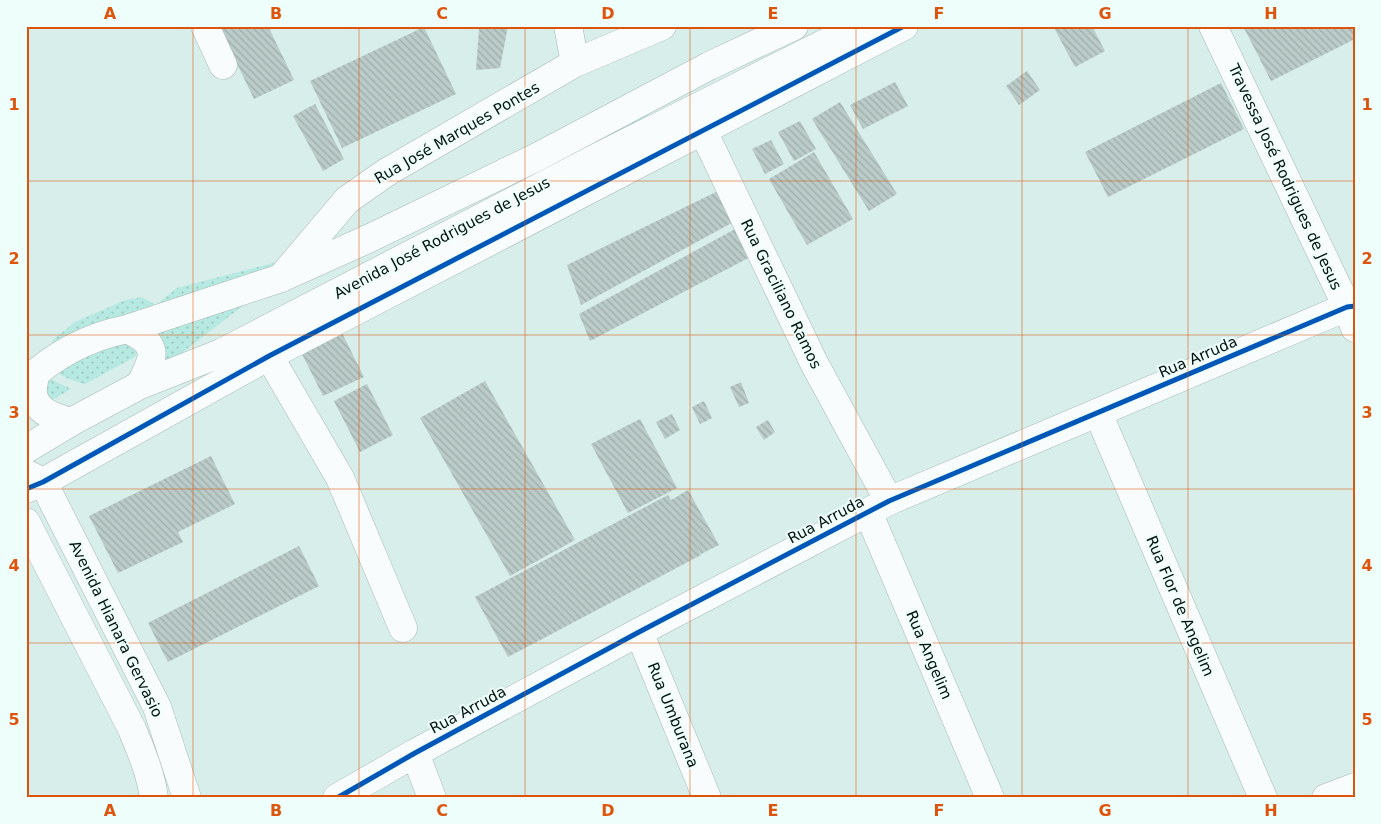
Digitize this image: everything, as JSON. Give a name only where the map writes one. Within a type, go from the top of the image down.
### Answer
[{"type":"street","points":[[205,26],[222,65]]},
{"type":"street","points":[[568,26],[575,63]]},
{"type":"street","name":"Rua José Marques Pontes","points":[[282,278],[347,200],[387,172],[575,63],[662,26]]},
{"type":"street","name":"Avenida José Rodrigues de Jesus","points":[[31,378],[59,355],[73,347],[108,333],[127,329],[282,278],[370,238],[537,157],[709,66],[794,26]]},
{"type":"street","name":"Avenida José Rodrigues de Jesus","points":[[26,449],[71,422],[140,385],[221,353],[600,156],[859,26]]},
{"type":"street","points":[[32,482],[269,356],[904,26]]},
{"type":"street","name":"Travessa José Rodrigues de Jesus","points":[[1213,26],[1352,314]]},
{"type":"street","points":[[703,131],[736,89]]},
{"type":"street","name":"Rua Graciliano Ramos","points":[[703,131],[814,362],[878,507]]},
{"type":"street","name":"Rua Arruda","points":[[337,798],[415,753],[639,632],[878,507],[1098,414],[1352,314]]},
{"type":"street","points":[[127,329],[143,337],[152,349],[151,363],[140,385]]},
{"type":"street","points":[[221,353],[269,356]]},
{"type":"street","points":[[269,356],[340,478],[404,628]]},
{"type":"street","points":[[31,378],[33,394],[40,408],[53,417],[71,422]]},
{"type":"street","name":"Rua Flor de Angelim","points":[[1098,414],[1263,798]]},
{"type":"street","name":"Avenida Hianara Gervasio","points":[[32,482],[156,707],[187,798]]},
{"type":"street","name":"Rua Angelim","points":[[878,507],[990,798]]},
{"type":"street","name":"Avenida Hianara Gervasio","points":[[26,522],[132,729],[144,759],[154,798]]},
{"type":"street","name":"Rua Umburana","points":[[639,632],[707,798]]},
{"type":"street","points":[[415,753],[432,798]]},
{"type":"street","points":[[1326,798],[1355,787]]},
{"type":"green space","points":[[682,86],[600,156],[443,204],[257,295],[140,385],[151,348],[85,384],[61,375],[54,365],[52,359],[53,340],[75,322],[123,301],[141,297],[156,305],[177,288],[370,238]]},
{"type":"green space","points":[[26,373],[50,379],[71,389],[26,415]]},
{"type":"building","points":[[219,26],[268,26],[294,80],[254,99]]},
{"type":"building","points":[[465,26],[508,26],[500,68],[476,70],[479,29],[465,29]]},
{"type":"building","points":[[1053,26],[1092,26],[1105,51],[1075,67]]},
{"type":"building","points":[[1243,26],[1355,26],[1355,39],[1271,81]]},
{"type":"building","points":[[424,27],[456,94],[342,148],[310,81]]},
{"type":"building","points":[[1027,71],[1040,90],[1019,105],[1006,86]]},
{"type":"building","points":[[895,82],[908,106],[863,129],[850,105]]},
{"type":"building","points":[[1221,83],[1244,129],[1108,197],[1085,152]]},
{"type":"building","points":[[840,102],[897,194],[869,211],[812,119]]},
{"type":"building","points":[[315,104],[344,159],[323,171],[293,116]]},
{"type":"building","points":[[800,121],[816,149],[794,161],[778,132]]},
{"type":"building","points":[[771,140],[784,164],[765,174],[752,149]]},
{"type":"building","points":[[814,152],[853,219],[807,245],[769,179]]},
{"type":"building","points":[[722,189],[739,219],[581,305],[567,265]]},
{"type":"building","points":[[737,228],[754,255],[590,341],[579,314]]},
{"type":"building","points":[[340,329],[364,377],[323,396],[299,348]]},
{"type":"building","points":[[485,381],[575,540],[510,576],[420,418]]},
{"type":"building","points":[[741,382],[749,403],[739,407],[730,387]]},
{"type":"building","points":[[367,384],[393,435],[360,452],[334,401]]},
{"type":"building","points":[[704,401],[712,418],[700,424],[692,407]]},
{"type":"building","points":[[672,414],[680,430],[665,439],[656,422]]},
{"type":"building","points":[[640,419],[677,488],[628,513],[591,444]]},
{"type":"building","points":[[768,420],[775,432],[764,440],[756,427]]},
{"type":"building","points":[[211,456],[235,504],[178,532],[183,542],[118,573],[89,516]]},
{"type":"building","points":[[688,490],[719,545],[701,554],[694,540],[701,555],[508,657],[475,597],[668,495],[671,500]]},
{"type":"building","points":[[299,546],[319,586],[168,662],[148,623]]},
{"type":"cycle path","points":[[26,489],[43,482],[269,356],[904,26]]},
{"type":"cycle path","points":[[337,798],[415,753],[639,632],[889,501],[1347,307],[1355,306]]}]
